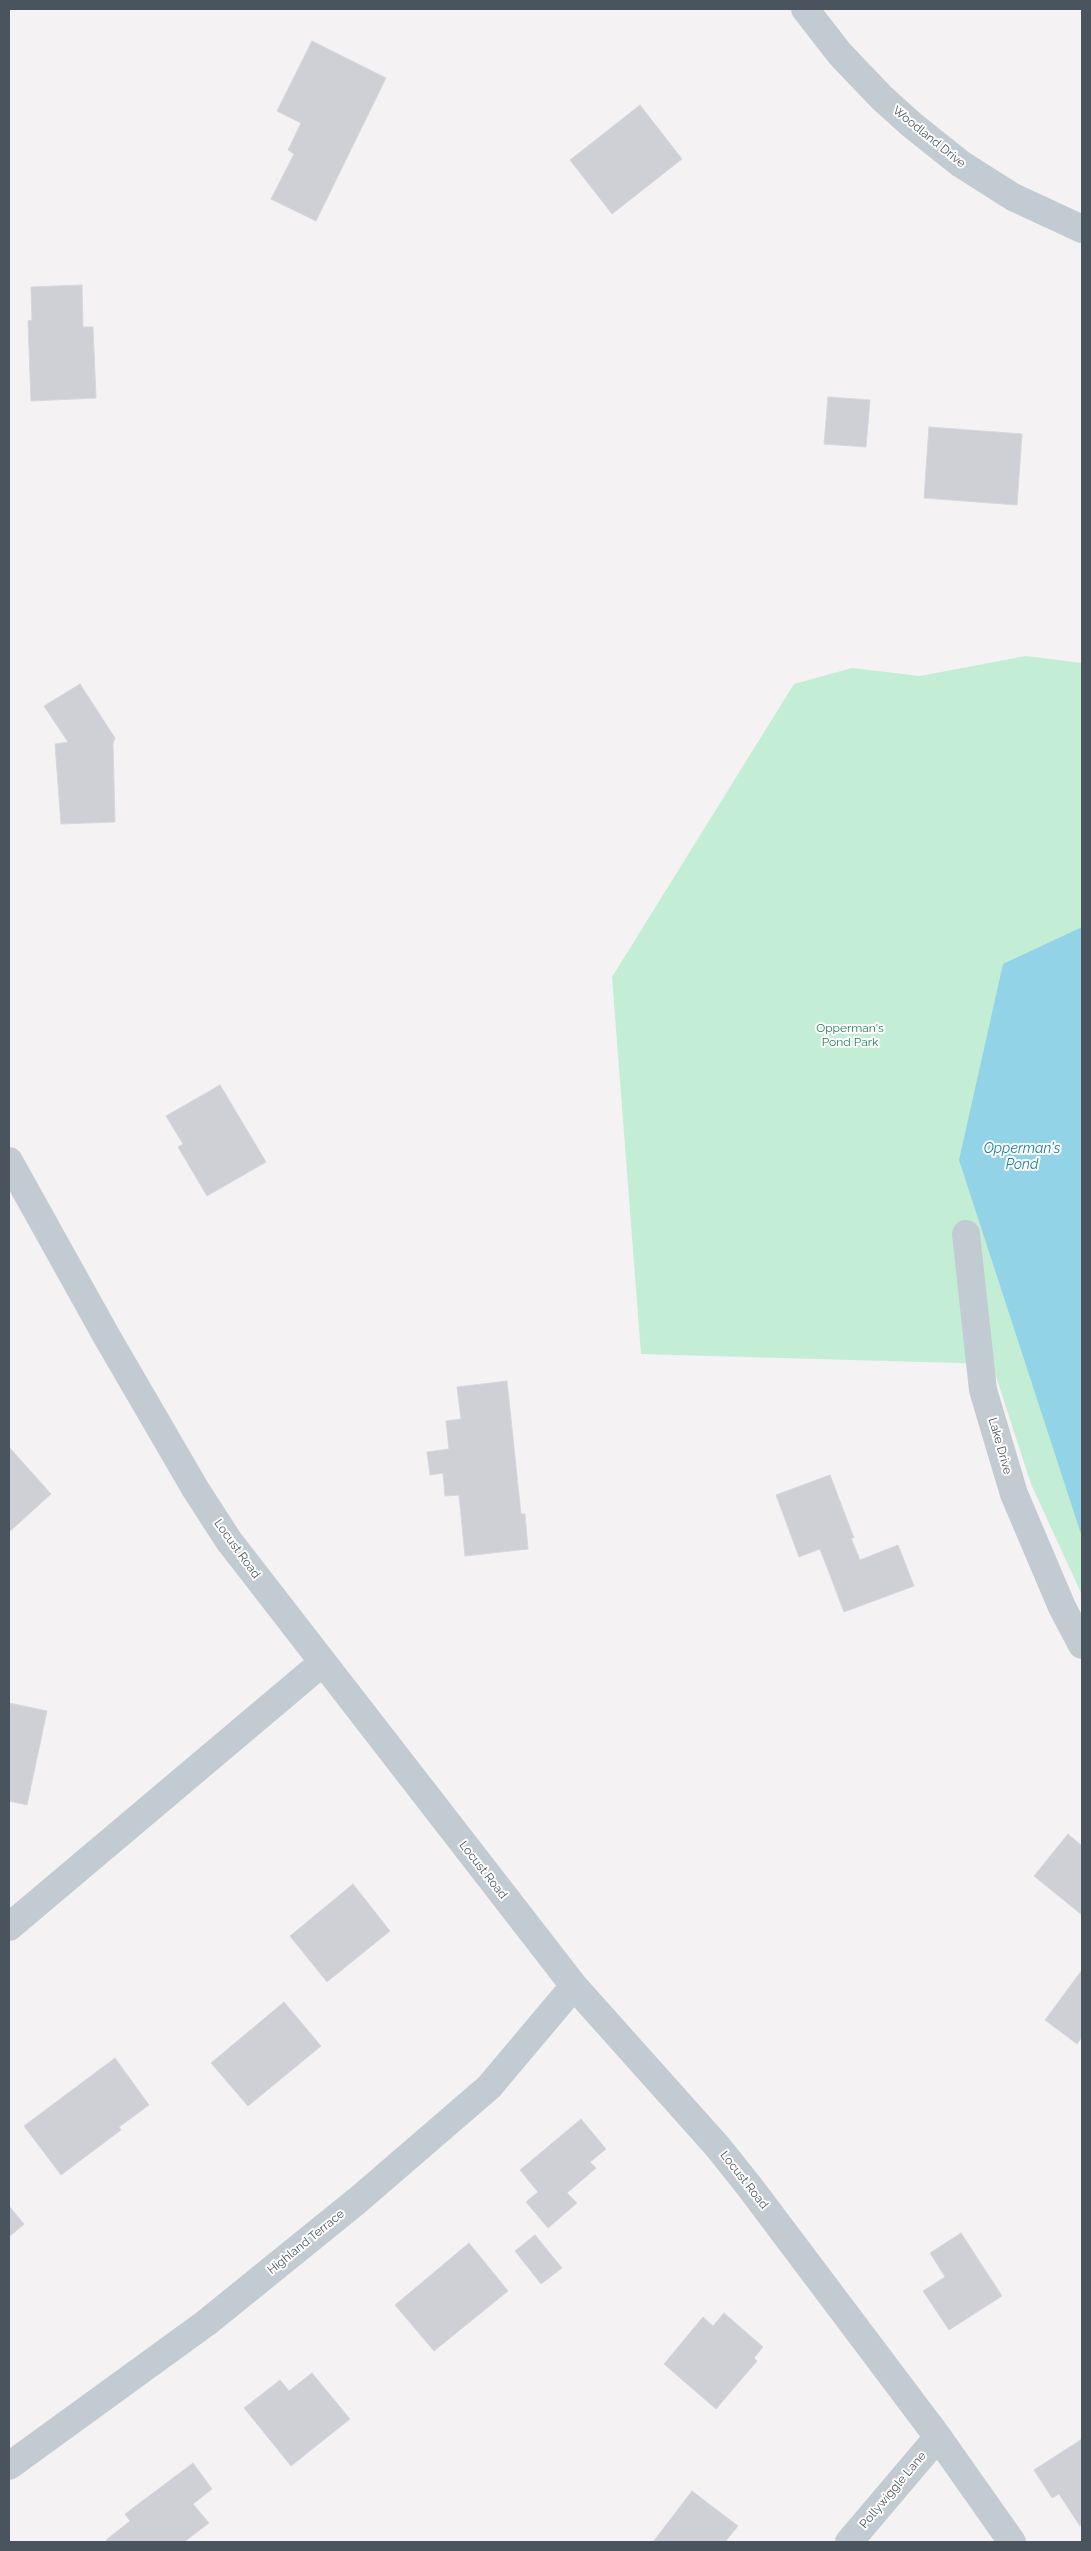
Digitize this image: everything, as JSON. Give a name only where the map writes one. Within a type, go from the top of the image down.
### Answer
[{"type":"street","name":"Woodland Drive","points":[[805,9],[840,54],[882,98],[912,125],[962,164],[1013,197],[1082,229]]},
{"type":"street","name":"Locust Road","points":[[9,1161],[106,1337],[196,1490],[230,1541],[322,1663],[574,1986],[717,2146],[938,2437],[1012,2542]]},
{"type":"street","name":"Lake Drive","points":[[966,1234],[983,1390],[1014,1494],[1062,1607],[1082,1645]]},
{"type":"street","points":[[9,1927],[322,1663]]},
{"type":"street","name":"Highland Terrace","points":[[9,2466],[206,2323],[358,2200],[489,2087],[574,1986]]},
{"type":"street","name":"Pollywiggle Lane","points":[[849,2542],[938,2437]]},
{"type":"green space","name":"Opperman's Pond Park","points":[[1026,656],[1082,663],[1082,1595],[1031,1484],[992,1364],[641,1354],[612,977],[794,684],[852,668],[920,676]]},
{"type":"water","name":"Opperman's Pond","points":[[1082,927],[1082,1537],[959,1160],[1003,964]]},
{"type":"building","points":[[312,41],[386,78],[316,221],[271,199],[294,154],[288,150],[301,123],[277,111]]},
{"type":"building","points":[[640,105],[682,159],[612,214],[570,160]]},
{"type":"building","points":[[82,285],[83,327],[93,327],[96,398],[31,401],[28,321],[32,320],[31,287]]},
{"type":"building","points":[[828,397],[870,400],[866,447],[824,444]]},
{"type":"building","points":[[929,427],[1022,434],[1017,505],[924,498]]},
{"type":"building","points":[[80,684],[115,738],[113,743],[115,822],[61,824],[55,744],[68,742],[44,706]]},
{"type":"building","points":[[220,1085],[266,1162],[207,1196],[178,1147],[183,1144],[166,1116]]},
{"type":"building","points":[[507,1381],[521,1514],[525,1514],[528,1549],[465,1556],[459,1495],[445,1496],[443,1473],[430,1475],[427,1452],[449,1449],[446,1421],[461,1419],[457,1387]]},
{"type":"building","points":[[9,1447],[51,1494],[9,1532]]},
{"type":"building","points":[[830,1475],[854,1538],[851,1538],[860,1560],[898,1545],[914,1586],[844,1612],[820,1549],[799,1557],[776,1495]]},
{"type":"building","points":[[9,1703],[47,1711],[27,1805],[9,1801]]},
{"type":"building","points":[[1068,1834],[1082,1846],[1082,1915],[1034,1876]]},
{"type":"building","points":[[353,1884],[390,1931],[327,1982],[290,1936]]},
{"type":"building","points":[[1082,1970],[1082,2037],[1077,2044],[1045,2020]]},
{"type":"building","points":[[284,2002],[321,2046],[248,2106],[211,2063]]},
{"type":"building","points":[[115,2058],[149,2105],[119,2127],[121,2130],[61,2175],[24,2126]]},
{"type":"building","points":[[581,2119],[606,2149],[590,2162],[596,2168],[567,2193],[577,2203],[548,2228],[526,2202],[538,2192],[520,2170]]},
{"type":"building","points":[[9,2206],[24,2224],[9,2237]]},
{"type":"building","points":[[961,2233],[1002,2296],[949,2330],[923,2291],[945,2277],[930,2253]]},
{"type":"building","points":[[535,2235],[562,2268],[541,2284],[515,2251]]},
{"type":"building","points":[[469,2243],[508,2291],[434,2351],[395,2305]]},
{"type":"building","points":[[724,2313],[763,2347],[754,2358],[757,2361],[716,2409],[664,2364],[703,2317],[713,2326]]},
{"type":"building","points":[[312,2373],[350,2419],[291,2466],[244,2408],[280,2380],[289,2391]]},
{"type":"building","points":[[1082,2439],[1082,2524],[1080,2526],[1059,2494],[1052,2498],[1034,2470]]},
{"type":"building","points":[[193,2463],[212,2489],[193,2504],[209,2523],[184,2542],[108,2542],[106,2540],[130,2521],[125,2514]]},
{"type":"building","points":[[692,2491],[738,2526],[725,2542],[653,2542]]}]
